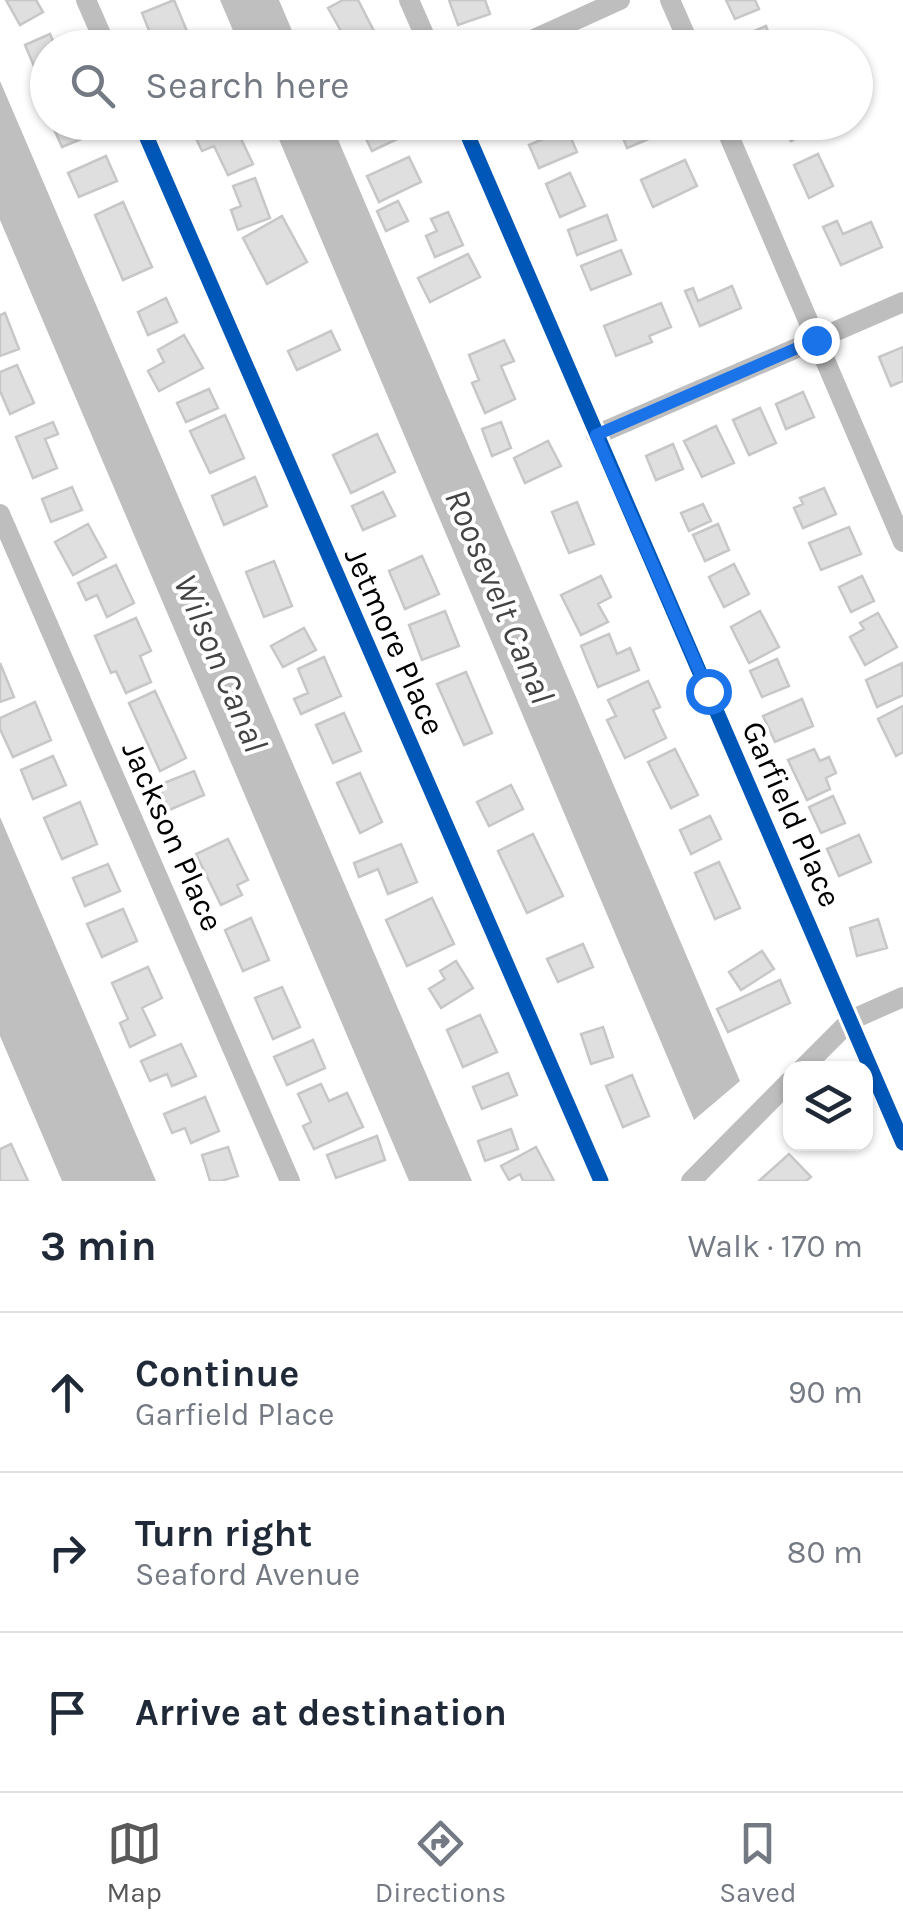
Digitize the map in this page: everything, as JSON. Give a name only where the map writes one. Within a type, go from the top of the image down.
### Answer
[{"type":"street","points":[[86,0],[99,30]]},
{"type":"street","points":[[410,0],[422,30]]},
{"type":"street","points":[[554,30],[620,0]]},
{"type":"street","points":[[670,0],[683,30]]},
{"type":"street","name":"Jetmore Place","points":[[148,140],[601,1181]]},
{"type":"street","name":"Garfield Place","points":[[470,140],[903,1143]]},
{"type":"street","points":[[731,140],[903,542]]},
{"type":"street","points":[[596,435],[903,302]]},
{"type":"street","name":"Jackson Place","points":[[0,514],[290,1181]]},
{"type":"street","points":[[810,1061],[851,1020],[903,997]]},
{"type":"street","points":[[692,1181],[783,1088]]},
{"type":"water","points":[[220,0],[279,0],[292,30],[233,30]]},
{"type":"water","name":"Wilson Canal","points":[[0,81],[472,1181],[409,1181],[0,220]]},
{"type":"water","name":"Roosevelt Canal","points":[[279,140],[338,140],[740,1081],[694,1120]]},
{"type":"water","points":[[0,817],[156,1181],[62,1181],[0,1036]]},
{"type":"building","points":[[6,0],[36,0],[43,12],[20,25]]},
{"type":"building","points":[[174,0],[186,30],[149,30],[142,13]]},
{"type":"building","points":[[343,0],[358,0],[373,30],[340,30],[328,8]]},
{"type":"building","points":[[449,0],[485,0],[490,14],[458,25]]},
{"type":"building","points":[[726,0],[755,0],[759,9],[735,19]]},
{"type":"building","points":[[59,140],[79,140],[62,147]]},
{"type":"building","points":[[197,140],[242,140],[253,164],[228,175],[214,146],[202,151]]},
{"type":"building","points":[[367,140],[395,140],[372,151]]},
{"type":"building","points":[[541,140],[572,140],[577,152],[539,168],[529,145]]},
{"type":"building","points":[[624,140],[646,140],[627,148]]},
{"type":"building","points":[[818,154],[833,186],[809,198],[794,165]]},
{"type":"building","points":[[106,156],[117,181],[79,197],[68,173]]},
{"type":"building","points":[[409,157],[421,182],[379,202],[367,176]]},
{"type":"building","points":[[685,160],[697,186],[653,207],[641,180]]},
{"type":"building","points":[[570,173],[585,206],[560,217],[546,184]]},
{"type":"building","points":[[255,178],[270,218],[238,230],[231,210],[241,206],[233,186]]},
{"type":"building","points":[[398,201],[408,221],[386,231],[377,211]]},
{"type":"building","points":[[123,202],[152,267],[123,280],[95,215]]},
{"type":"building","points":[[448,212],[463,245],[435,257],[426,236],[437,231],[431,219]]},
{"type":"building","points":[[607,215],[616,240],[577,255],[568,230]]},
{"type":"building","points":[[282,216],[307,262],[267,284],[243,238]]},
{"type":"building","points":[[837,221],[843,234],[871,222],[882,247],[841,265],[823,227]]},
{"type":"building","points":[[621,250],[631,274],[591,290],[581,266]]},
{"type":"building","points":[[468,254],[480,277],[430,302],[418,278]]},
{"type":"building","points":[[732,286],[741,308],[700,326],[685,291],[693,288],[698,301]]},
{"type":"building","points":[[166,298],[177,322],[148,335],[138,312]]},
{"type":"building","points":[[661,303],[671,327],[649,336],[652,342],[616,356],[604,326]]},
{"type":"building","points":[[5,313],[19,349],[0,356],[0,315]]},
{"type":"building","points":[[331,331],[340,350],[297,370],[288,351]]},
{"type":"building","points":[[184,335],[203,368],[159,391],[148,371],[164,362],[158,350]]},
{"type":"building","points":[[504,340],[514,361],[501,366],[515,399],[485,413],[472,383],[479,380],[469,355]]},
{"type":"building","points":[[903,347],[903,381],[891,386],[879,357]]},
{"type":"building","points":[[17,365],[34,403],[10,414],[0,391],[0,372]]},
{"type":"building","points":[[209,389],[218,408],[186,422],[177,403]]},
{"type":"building","points":[[803,392],[814,417],[786,429],[776,404]]},
{"type":"building","points":[[760,408],[776,443],[749,455],[733,420]]},
{"type":"building","points":[[225,415],[244,458],[210,473],[190,431]]},
{"type":"building","points":[[53,422],[58,434],[45,439],[57,468],[33,478],[16,437]]},
{"type":"building","points":[[501,422],[511,448],[492,456],[482,429]]},
{"type":"building","points":[[716,426],[734,463],[702,477],[684,441]]},
{"type":"building","points":[[377,434],[395,472],[351,493],[333,455]]},
{"type":"building","points":[[548,441],[561,466],[525,483],[514,458]]},
{"type":"building","points":[[673,444],[683,469],[656,480],[646,456]]},
{"type":"building","points":[[255,477],[267,506],[224,525],[212,496]]},
{"type":"building","points":[[72,487],[82,510],[51,522],[42,499]]},
{"type":"building","points":[[824,488],[836,514],[803,528],[794,508],[803,504],[800,498]]},
{"type":"building","points":[[383,492],[395,516],[363,530],[352,506]]},
{"type":"building","points":[[577,502],[594,544],[569,553],[552,512]]},
{"type":"building","points":[[703,504],[711,521],[689,531],[681,513]]},
{"type":"building","points":[[88,524],[106,557],[73,575],[55,542]]},
{"type":"building","points":[[718,524],[729,550],[705,561],[693,535]]},
{"type":"building","points":[[849,527],[861,554],[821,570],[809,543]]},
{"type":"building","points":[[422,556],[439,594],[405,609],[389,571]]},
{"type":"building","points":[[274,561],[292,606],[264,617],[246,572]]},
{"type":"building","points":[[734,564],[749,594],[724,607],[709,577]]},
{"type":"building","points":[[116,565],[134,603],[107,617],[97,595],[86,600],[78,583]]},
{"type":"building","points":[[601,576],[611,597],[598,604],[608,622],[581,635],[561,595]]},
{"type":"building","points":[[862,576],[874,601],[851,612],[839,587]]},
{"type":"building","points":[[445,611],[459,646],[422,660],[409,625]]},
{"type":"building","points":[[760,611],[779,647],[749,663],[731,627]]},
{"type":"building","points":[[878,613],[897,647],[865,665],[850,637],[864,629],[860,623]]},
{"type":"building","points":[[136,618],[151,651],[140,656],[151,682],[126,693],[116,671],[111,673],[95,636]]},
{"type":"building","points":[[304,628],[316,650],[283,667],[271,646]]},
{"type":"building","points":[[609,634],[617,654],[630,648],[639,670],[598,687],[581,646]]},
{"type":"building","points":[[324,657],[341,696],[301,714],[294,699],[308,693],[298,669]]},
{"type":"building","points":[[777,659],[789,686],[762,697],[750,671]]},
{"type":"building","points":[[0,663],[14,697],[0,702]]},
{"type":"building","points":[[902,663],[903,695],[877,707],[866,680]]},
{"type":"building","points":[[466,672],[492,733],[464,745],[437,684]]},
{"type":"building","points":[[648,681],[660,707],[653,710],[666,738],[625,758],[607,720],[616,716],[608,700]]},
{"type":"building","points":[[155,691],[186,758],[160,771],[129,703]]},
{"type":"building","points":[[802,699],[813,726],[775,742],[763,716]]},
{"type":"building","points":[[35,702],[51,740],[13,757],[0,729],[0,718]]},
{"type":"building","points":[[903,706],[903,752],[896,756],[878,719]]},
{"type":"building","points":[[344,713],[361,751],[333,763],[316,725]]},
{"type":"building","points":[[675,749],[698,795],[671,808],[648,762]]},
{"type":"building","points":[[814,749],[820,761],[829,757],[836,773],[826,778],[830,789],[807,800],[788,760]]},
{"type":"building","points":[[53,756],[66,785],[33,799],[21,770]]},
{"type":"building","points":[[194,771],[204,795],[169,810],[159,785]]},
{"type":"building","points":[[360,773],[382,822],[360,833],[337,783]]},
{"type":"building","points":[[511,785],[523,809],[489,826],[477,802]]},
{"type":"building","points":[[833,796],[845,823],[821,833],[809,807]]},
{"type":"building","points":[[80,802],[97,844],[62,859],[44,818]]},
{"type":"building","points":[[710,816],[721,839],[691,854],[680,830]]},
{"type":"building","points":[[533,834],[563,896],[527,913],[498,851]]},
{"type":"building","points":[[859,835],[871,862],[839,876],[827,849]]},
{"type":"building","points":[[228,839],[248,880],[237,885],[242,895],[221,905],[196,854]]},
{"type":"building","points":[[401,844],[417,882],[388,894],[378,869],[359,877],[354,863]]},
{"type":"building","points":[[719,862],[740,908],[715,919],[695,873]]},
{"type":"building","points":[[108,864],[120,891],[85,906],[73,878]]},
{"type":"building","points":[[432,898],[454,944],[407,966],[386,920]]},
{"type":"building","points":[[123,909],[137,941],[102,957],[87,924]]},
{"type":"building","points":[[251,918],[269,960],[243,971],[225,930]]},
{"type":"building","points":[[878,919],[887,948],[857,956],[850,928]]},
{"type":"building","points":[[583,944],[593,967],[558,982],[547,959]]},
{"type":"building","points":[[762,951],[774,969],[741,990],[729,972]]},
{"type":"building","points":[[456,961],[473,988],[441,1008],[429,989],[445,979],[440,971]]},
{"type":"building","points":[[148,967],[162,998],[142,1008],[155,1035],[130,1047],[120,1023],[128,1019],[112,983]]},
{"type":"building","points":[[780,980],[790,1003],[728,1032],[717,1009]]},
{"type":"building","points":[[282,987],[300,1027],[273,1039],[255,998]]},
{"type":"building","points":[[480,1015],[497,1052],[463,1067],[447,1030]]},
{"type":"building","points":[[603,1027],[613,1057],[591,1064],[581,1034]]},
{"type":"building","points":[[313,1040],[325,1068],[287,1085],[274,1057]]},
{"type":"building","points":[[181,1044],[196,1076],[172,1086],[167,1074],[150,1081],[141,1061]]},
{"type":"building","points":[[508,1073],[517,1095],[482,1109],[473,1087]]},
{"type":"building","points":[[632,1075],[649,1116],[623,1127],[606,1086]]},
{"type":"building","points":[[321,1084],[329,1101],[347,1093],[363,1127],[314,1149],[303,1126],[311,1122],[298,1094]]},
{"type":"building","points":[[205,1097],[219,1131],[191,1143],[185,1128],[172,1133],[164,1114]]},
{"type":"building","points":[[511,1129],[518,1149],[485,1161],[478,1141]]},
{"type":"building","points":[[377,1136],[385,1160],[336,1178],[327,1155]]},
{"type":"building","points":[[11,1144],[28,1181],[0,1181],[0,1149]]},
{"type":"building","points":[[228,1147],[238,1176],[210,1181],[202,1155]]},
{"type":"building","points":[[536,1147],[554,1181],[523,1181],[520,1174],[509,1180],[501,1166]]},
{"type":"building","points":[[789,1154],[811,1177],[806,1181],[759,1181]]},
{"type":"cycle path","points":[[148,140],[601,1181]]},
{"type":"cycle path","points":[[470,140],[903,1143]]},
{"type":"route","points":[[708,691],[596,435],[816,340]]}]
